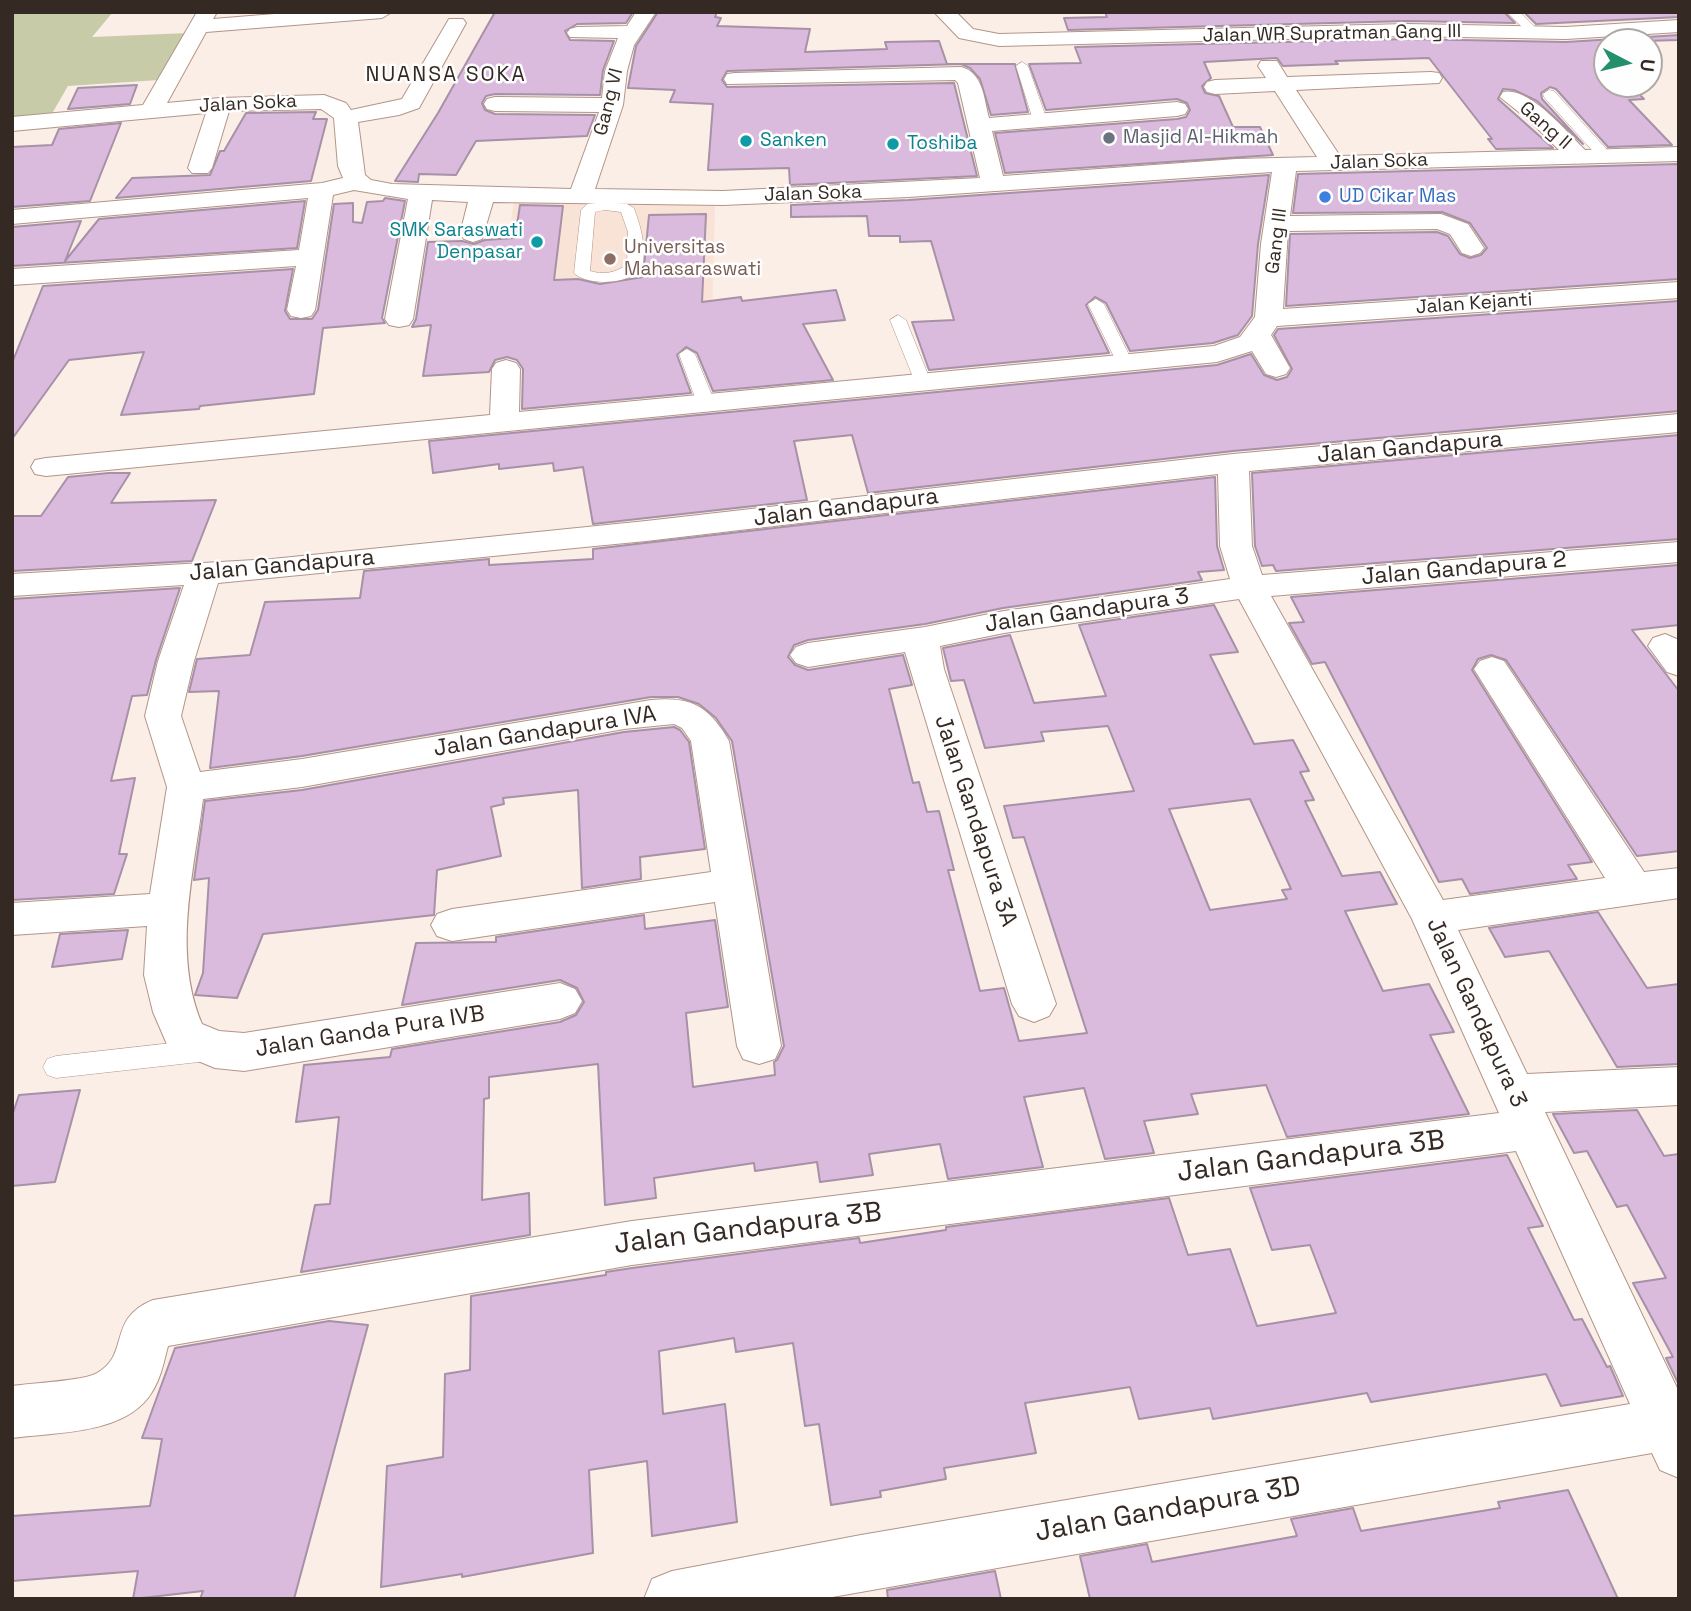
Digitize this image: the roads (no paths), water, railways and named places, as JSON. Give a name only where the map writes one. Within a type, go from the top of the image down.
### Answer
[{"type":"street","points":[[150,111],[203,19],[382,12]]},
{"type":"street","name":"Gang VI","points":[[580,197],[611,105],[616,71],[631,32],[646,12]]},
{"type":"street","name":"Jalan WR Supratman Gang III","points":[[944,12],[966,34],[985,39],[1407,30],[1599,32],[1679,26]]},
{"type":"street","points":[[1200,12],[1216,36]]},
{"type":"street","points":[[12,217],[322,190],[358,182],[352,173],[347,117],[400,108],[411,103],[456,23]]},
{"type":"street","points":[[577,33],[631,32]]},
{"type":"street","points":[[1252,41],[1334,163]]},
{"type":"street","points":[[735,79],[953,71],[966,76],[974,112],[981,125],[993,184]]},
{"type":"street","points":[[1215,87],[1431,78]]},
{"type":"street","name":"Gang II","points":[[1511,97],[1538,116],[1578,156]]},
{"type":"street","name":"Jalan Soka","points":[[12,124],[220,105],[316,101],[337,105],[347,117]]},
{"type":"street","points":[[495,104],[611,105]]},
{"type":"street","points":[[200,168],[220,105]]},
{"type":"street","points":[[981,125],[1177,109]]},
{"type":"street","name":"Jalan Soka","points":[[358,182],[371,189],[580,197],[606,202],[993,184],[1189,168],[1679,155]]},
{"type":"street","name":"Gang III","points":[[1263,327],[1279,225],[1285,165]]},
{"type":"street","points":[[300,310],[322,190]]},
{"type":"street","points":[[399,319],[421,193]]},
{"type":"street","points":[[473,234],[482,195]]},
{"type":"street","points":[[1279,225],[1441,221],[1458,229],[1471,248]]},
{"type":"street","points":[[21,284],[310,257]]},
{"type":"street","name":"Jalan Kejanti","points":[[1263,327],[1679,290]]},
{"type":"street","points":[[46,467],[1217,354],[1250,343],[1263,327]]},
{"type":"street","points":[[1263,327],[1276,368]]},
{"type":"street","points":[[504,423],[506,369]]},
{"type":"street","name":"Jalan Gandapura","points":[[12,585],[204,573],[646,531],[1233,463],[1679,423]]},
{"type":"street","name":"Jalan Gandapura 3","points":[[1233,463],[1236,545],[1249,587],[1432,918],[1672,1438]]},
{"type":"street","name":"Jalan Gandapura 2","points":[[1249,587],[1679,552]]},
{"type":"street","points":[[186,787],[163,716],[176,661],[204,573]]},
{"type":"street","name":"Jalan Gandapura 3","points":[[808,655],[925,638],[1004,622],[1249,587]]},
{"type":"street","name":"Jalan Gandapura 3A","points":[[925,638],[922,648],[926,669],[1034,1004]]},
{"type":"street","points":[[1492,669],[1633,888]]},
{"type":"street","name":"Jalan Gandapura IVA","points":[[186,787],[302,773],[624,716],[680,712],[690,715],[703,724],[710,741],[759,1046]]},
{"type":"street","name":"Jalan Ganda Pura IVB","points":[[186,787],[168,909],[165,975],[174,1012],[186,1036],[215,1049],[244,1052],[560,1001]]},
{"type":"street","points":[[1432,918],[1679,883]]},
{"type":"street","points":[[452,925],[732,884]]},
{"type":"street","points":[[12,919],[168,909]]},
{"type":"street","points":[[1522,1112],[1679,1086]]},
{"type":"street","name":"Jalan Gandapura 3B","points":[[12,1412],[104,1399],[135,1373],[145,1335],[153,1324],[632,1243],[1522,1112]]},
{"type":"street","name":"Jalan Gandapura 3D","points":[[672,1599],[861,1563],[1672,1438]]},
{"type":"lane","points":[[1513,12],[1535,33]]},
{"type":"lane","points":[[1022,66],[1040,120]]},
{"type":"lane","points":[[1549,94],[1604,155]]},
{"type":"lane","points":[[606,202],[624,206],[628,210],[635,232],[635,265],[626,274],[592,278],[582,273],[586,218],[589,208],[606,202]]},
{"type":"lane","points":[[1096,304],[1124,361]]},
{"type":"lane","points":[[898,320],[923,382]]},
{"type":"lane","points":[[687,354],[706,403]]},
{"type":"lane","points":[[56,1067],[215,1049]]},
{"type":"place","name":"Masjid Al-Hikmah","points":[[1109,138]]},
{"type":"place","name":"Sanken","points":[[746,141]]},
{"type":"place","name":"Toshiba","points":[[893,144]]},
{"type":"place","name":"UD Cikar Mas","points":[[1325,197]]},
{"type":"place","name":"SMK Saraswati Denpasar","points":[[537,242]]},
{"type":"place","name":"Universitas Mahasaraswati","points":[[610,259]]},
{"type":"district","name":"NUANSA SOKA","points":[[446,75]]}]
